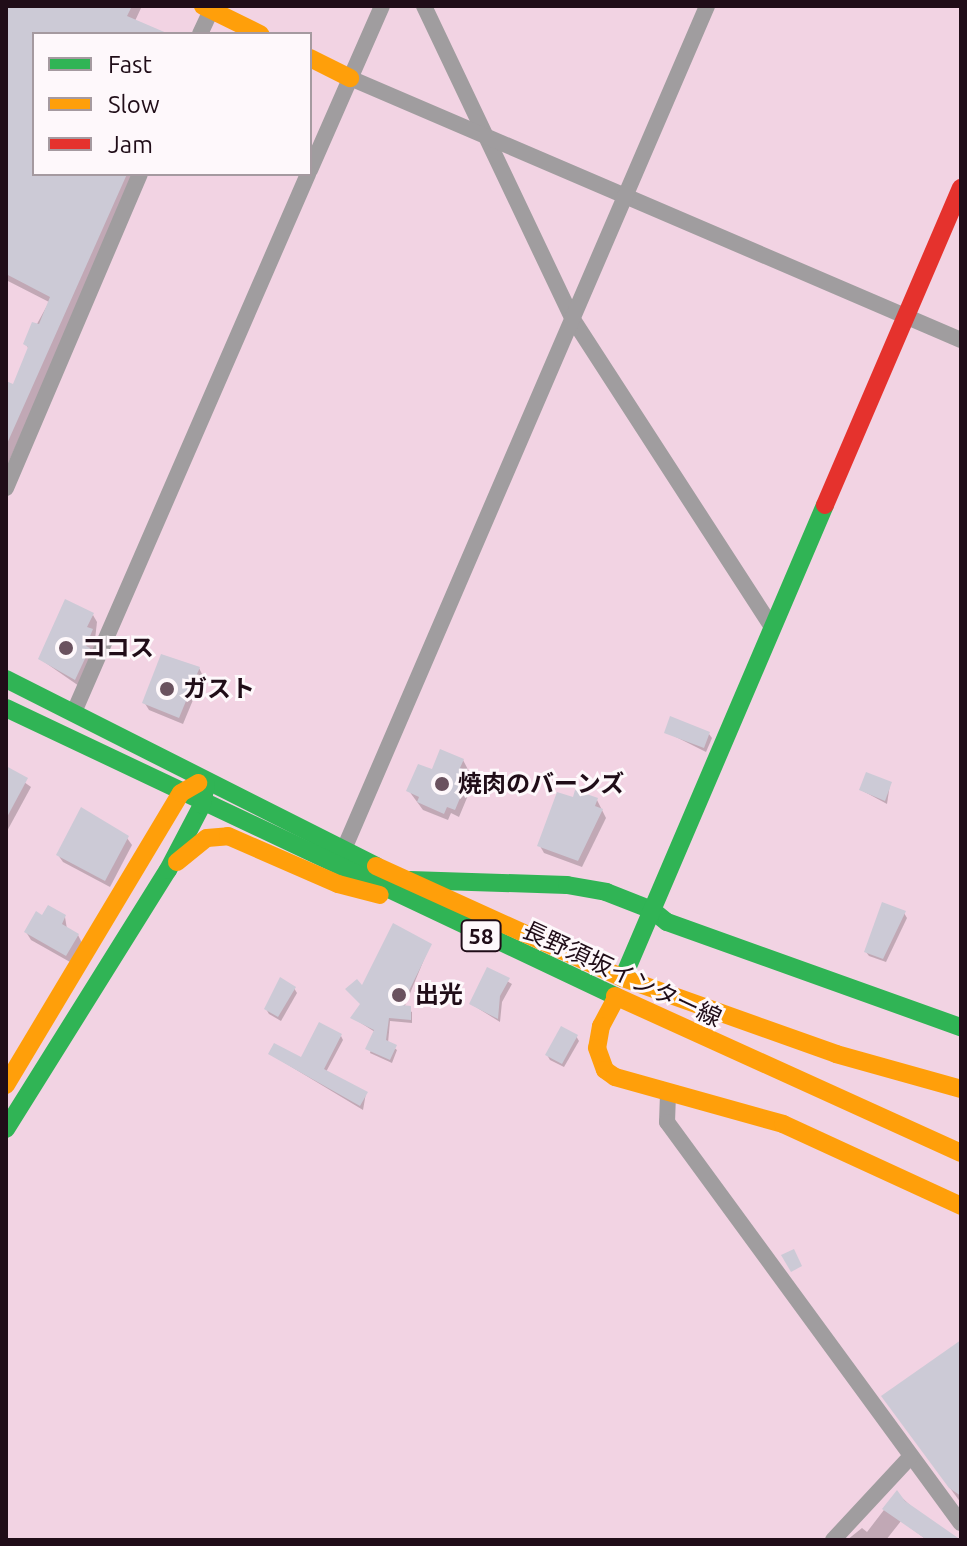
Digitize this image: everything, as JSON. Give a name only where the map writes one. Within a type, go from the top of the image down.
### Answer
[{"type":"street","points":[[312,165],[382,6]]},
{"type":"street","points":[[424,6],[572,318],[771,626]]},
{"type":"street","points":[[344,849],[707,6]]},
{"type":"street","points":[[201,32],[207,8],[256,32]]},
{"type":"street","points":[[312,59],[484,137],[961,340]]},
{"type":"street","points":[[6,488],[139,176]]},
{"type":"street","points":[[74,712],[307,176]]},
{"type":"street","points":[[623,978],[961,188]]},
{"type":"street","name":"長野須坂インター線","points":[[6,679],[404,880],[623,978],[822,1049],[961,1089]]},
{"type":"street","name":"長野須坂インター線","points":[[6,708],[413,904],[961,1153]]},
{"type":"street","points":[[6,1085],[181,793],[207,778]]},
{"type":"street","points":[[6,1129],[168,870],[202,805],[207,778]]},
{"type":"street","points":[[168,870],[194,845],[228,836],[338,884],[413,904]]},
{"type":"street","points":[[404,880],[576,886],[652,910],[667,922],[961,1027]]},
{"type":"street","points":[[616,998],[598,1036],[605,1070],[626,1082],[783,1124],[961,1206]]},
{"type":"street","points":[[668,1094],[667,1122],[961,1523]]},
{"type":"street","points":[[833,1540],[910,1457]]},
{"type":"building","points":[[6,6],[132,6],[127,16],[164,32],[32,32],[32,176],[126,176],[6,446],[6,381],[13,384],[28,347],[23,344],[32,322],[39,324],[50,297],[6,274]]},
{"type":"building","points":[[65,599],[94,613],[87,627],[93,629],[86,646],[90,648],[75,680],[38,659]]},
{"type":"building","points":[[161,654],[200,667],[179,718],[142,703]]},
{"type":"building","points":[[670,716],[710,732],[704,748],[664,733]]},
{"type":"building","points":[[440,749],[464,759],[460,768],[471,772],[455,810],[447,807],[444,814],[417,802],[419,797],[406,791],[418,764],[432,769]]},
{"type":"building","points":[[6,766],[28,778],[6,819]]},
{"type":"building","points":[[866,772],[892,782],[885,801],[859,790]]},
{"type":"building","points":[[575,790],[598,798],[595,806],[603,809],[578,861],[537,846],[557,792],[573,797]]},
{"type":"building","points":[[81,807],[129,836],[105,881],[56,855]]},
{"type":"building","points":[[882,902],[906,911],[883,959],[864,952]]},
{"type":"building","points":[[48,905],[66,915],[62,924],[79,934],[66,956],[24,932],[36,911],[42,915]]},
{"type":"building","points":[[393,923],[432,944],[402,1005],[411,1006],[411,1020],[389,1018],[386,1040],[397,1045],[390,1060],[365,1049],[374,1030],[350,1018],[360,1004],[345,989],[357,979],[362,985]]},
{"type":"building","points":[[487,967],[510,978],[500,996],[498,1019],[469,1004]]},
{"type":"building","points":[[280,977],[296,987],[278,1017],[264,1009]]},
{"type":"building","points":[[319,1022],[342,1034],[324,1069],[368,1092],[360,1106],[268,1054],[274,1043],[301,1057]]},
{"type":"building","points":[[561,1026],[578,1035],[562,1064],[545,1055]]},
{"type":"building","points":[[794,1249],[802,1266],[791,1272],[781,1255]]},
{"type":"building","points":[[961,1340],[961,1496],[949,1488],[881,1396]]},
{"type":"building","points":[[897,1490],[905,1501],[961,1540],[927,1540],[882,1509]]},
{"type":"traffic: fast","points":[[623,978],[825,505]]},
{"type":"traffic: fast","points":[[6,679],[376,866]]},
{"type":"traffic: fast","points":[[6,708],[615,996]]},
{"type":"traffic: fast","points":[[6,1129],[168,870],[202,805],[206,784]]},
{"type":"traffic: fast","points":[[410,880],[567,885],[606,892],[652,910],[667,922],[961,1027]]},
{"type":"traffic: slow","points":[[203,6],[256,32]]},
{"type":"traffic: slow","points":[[312,59],[350,78]]},
{"type":"traffic: slow","points":[[6,1085],[181,793],[198,783]]},
{"type":"traffic: slow","points":[[177,862],[207,838],[228,836],[338,884],[380,895]]},
{"type":"traffic: slow","points":[[376,866],[623,978],[836,1054],[961,1089]]},
{"type":"traffic: slow","points":[[615,996],[961,1153]]},
{"type":"traffic: slow","points":[[616,998],[601,1026],[597,1048],[605,1070],[615,1077],[783,1124],[961,1206]]},
{"type":"traffic: jam","points":[[825,505],[961,188]]},
{"type":"place","name":"ココス","points":[[66,648]]},
{"type":"place","name":"ガスト","points":[[167,689]]},
{"type":"place","name":"焼肉のバーンズ","points":[[442,784]]},
{"type":"place","name":"出光","points":[[399,995]]}]
